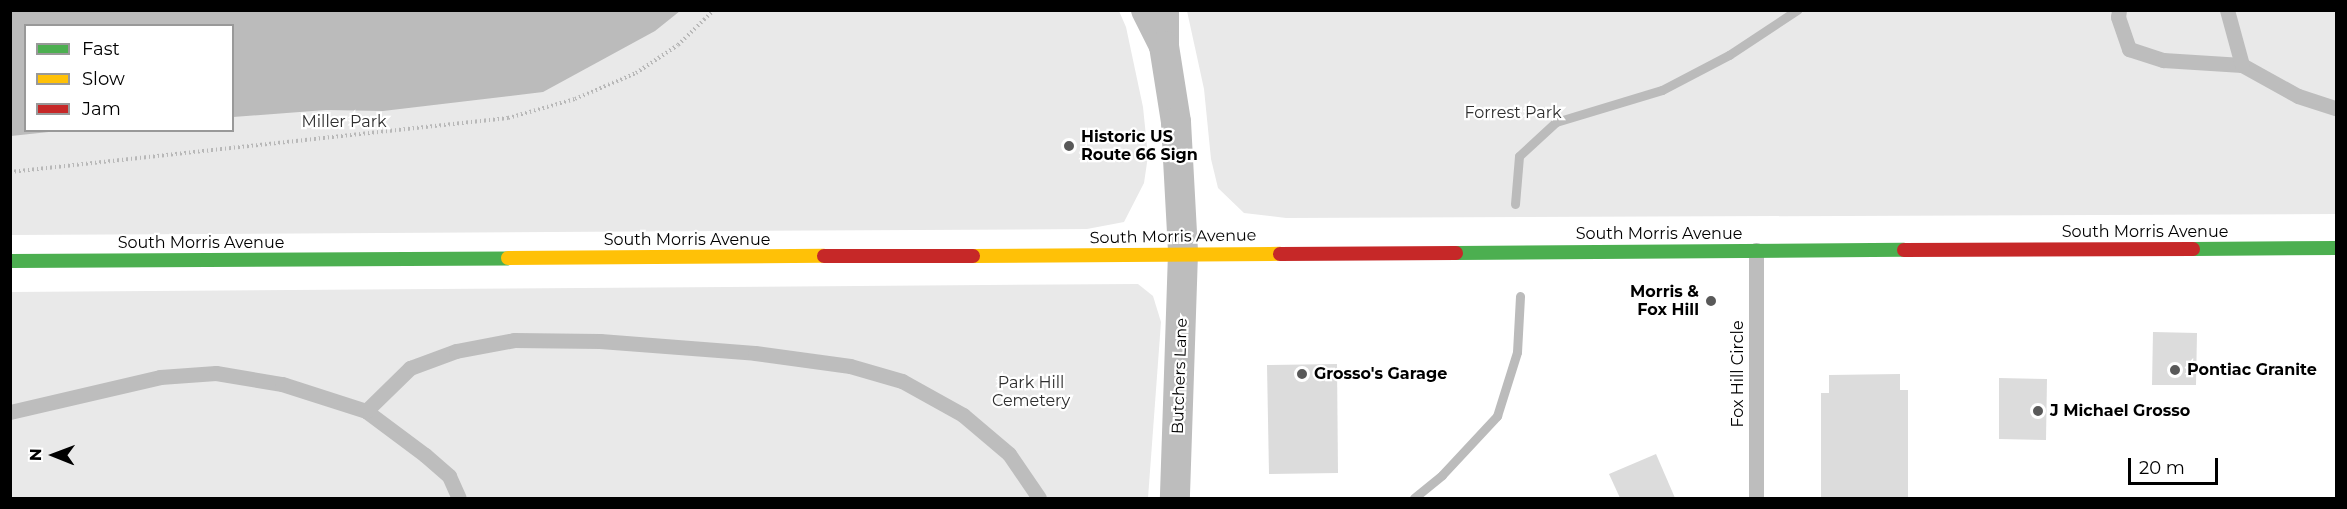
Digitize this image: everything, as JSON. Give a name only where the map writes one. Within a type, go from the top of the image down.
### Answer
[{"type":"main road","name":"South Morris Avenue","points":[[10,261],[2337,248]]},
{"type":"street","points":[[1146,10],[1164,46]]},
{"type":"street","points":[[1164,10],[1164,46]]},
{"type":"street","name":"Butchers Lane","points":[[1164,46],[1176,122],[1183,253],[1175,498]]},
{"type":"lane","points":[[2119,10],[2118,17],[2129,49],[2163,60],[2242,65],[2298,96],[2337,108]]},
{"type":"lane","points":[[2227,10],[2242,65]]},
{"type":"lane","name":"Fox Hill Circle","points":[[1756,250],[1756,498]]},
{"type":"lane","points":[[366,411],[410,368],[456,351],[514,340],[600,341],[754,353],[850,366],[902,381],[963,415],[1009,454],[1039,498]]},
{"type":"lane","points":[[10,412],[160,376],[216,373],[282,384],[366,411],[441,469],[448,476],[459,498]]},
{"type":"path","points":[[10,172],[508,118],[575,99],[636,73],[678,45],[714,10]]},
{"type":"green space","name":"Miller Park","points":[[10,11],[1119,11],[1126,27],[1143,107],[1148,156],[1144,183],[1124,222],[1087,229],[11,235]]},
{"type":"green space","name":"Forrest Park","points":[[1187,11],[2336,11],[2336,214],[1286,218],[1244,213],[1218,188],[1211,159],[1204,89]]},
{"type":"green space","name":"Park Hill Cemetery","points":[[1138,284],[1153,296],[1161,322],[1148,498],[11,498],[10,292]]},
{"type":"shaded area","points":[[11,10],[680,10],[655,31],[543,92],[383,111],[326,110],[234,117],[234,24],[24,24],[24,132],[49,132],[11,136]]},
{"type":"building","points":[[2153,332],[2197,333],[2196,385],[2152,385]]},
{"type":"building","points":[[1337,364],[1338,473],[1269,474],[1267,365]]},
{"type":"building","points":[[1900,374],[1900,390],[1908,390],[1908,498],[1821,498],[1821,393],[1829,393],[1829,375]]},
{"type":"building","points":[[1999,378],[2047,379],[2046,440],[1999,439]]},
{"type":"building","points":[[1656,454],[1675,498],[1620,498],[1609,474]]},
{"type":"waterway","points":[[1515,204],[1519,156],[1556,122],[1662,90],[1729,55],[1797,10]]},
{"type":"waterway","points":[[1414,498],[1442,475],[1497,416],[1517,352],[1520,296]]},
{"type":"traffic: fast","points":[[2193,249],[2336,248]]},
{"type":"traffic: fast","points":[[1456,253],[1904,250]]},
{"type":"traffic: fast","points":[[10,261],[508,258]]},
{"type":"traffic: slow","points":[[973,256],[1280,254]]},
{"type":"traffic: slow","points":[[508,258],[824,256]]},
{"type":"traffic: jam","points":[[1904,250],[2193,249]]},
{"type":"traffic: jam","points":[[1280,254],[1456,253]]},
{"type":"traffic: jam","points":[[824,256],[973,256]]},
{"type":"place","name":"Historic US Route 66 Sign","points":[[1069,146]]},
{"type":"place","name":"Morris & Fox Hill","points":[[1711,301]]},
{"type":"place","name":"Pontiac Granite","points":[[2175,370]]},
{"type":"place","name":"Grosso's Garage","points":[[1302,374]]},
{"type":"place","name":"J Michael Grosso","points":[[2038,411]]}]
